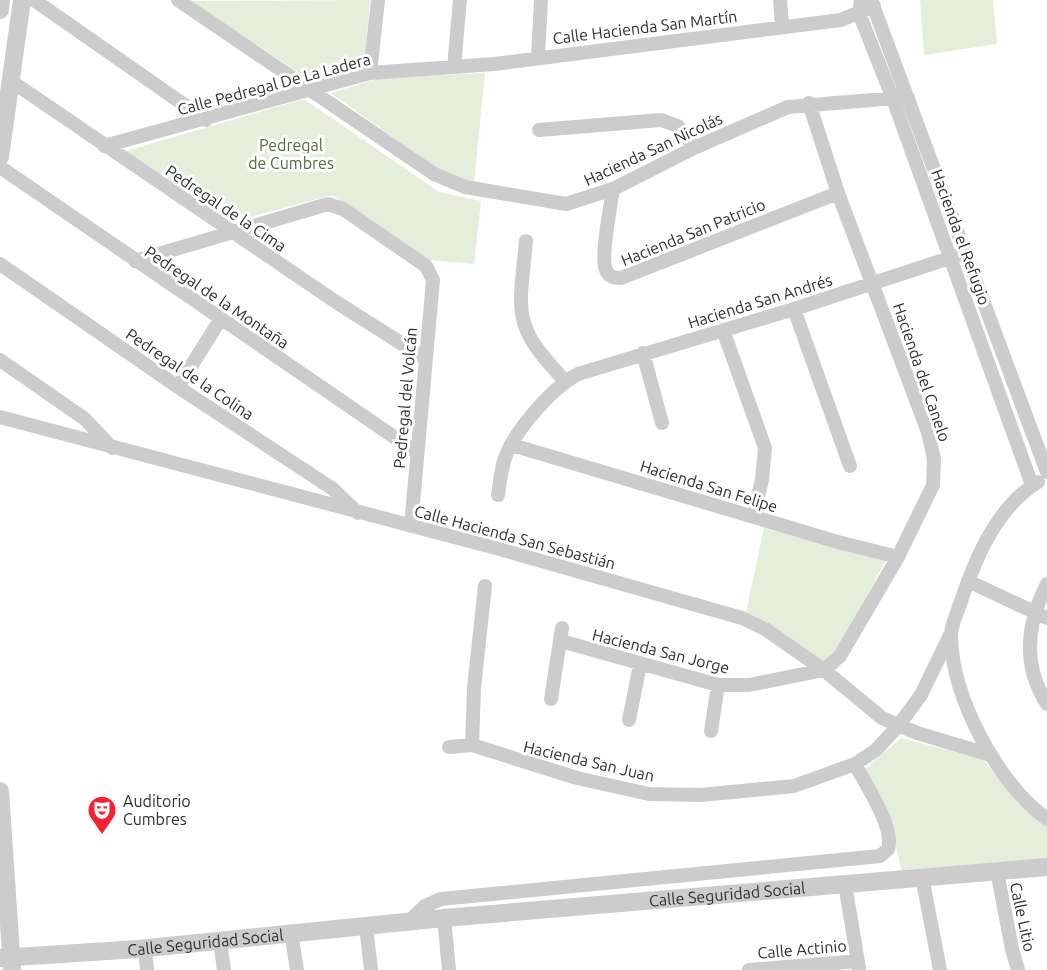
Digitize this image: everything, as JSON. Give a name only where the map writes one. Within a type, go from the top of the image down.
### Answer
[{"type":"street","points":[[0,10],[1,0]]},
{"type":"street","points":[[0,157],[22,0]]},
{"type":"street","points":[[34,0],[206,120]]},
{"type":"street","points":[[370,73],[378,0]]},
{"type":"street","points":[[454,67],[460,0]]},
{"type":"street","points":[[538,57],[541,0]]},
{"type":"street","points":[[780,0],[782,26]]},
{"type":"street","name":"Hacienda San Nicolás","points":[[180,1],[434,174],[465,187],[558,204],[574,203],[613,189],[694,148],[771,113],[809,103],[908,97]]},
{"type":"street","name":"Calle Hacienda San Martín","points":[[454,67],[841,20],[866,5]]},
{"type":"street","name":"Hacienda el Refugio","points":[[866,5],[908,97],[1047,472]]},
{"type":"street","name":"Hacienda el Refugio","points":[[866,5],[893,99],[1032,485]]},
{"type":"street","name":"Calle Pedregal De La Ladera","points":[[104,146],[206,120],[370,73],[454,67]]},
{"type":"street","name":"Pedregal de la Cima","points":[[11,81],[104,146],[426,359]]},
{"type":"street","name":"Hacienda del Canelo","points":[[809,103],[838,193],[928,432],[934,459],[933,485],[897,557],[840,656],[824,670]]},
{"type":"street","points":[[539,130],[661,120],[678,126],[694,148]]},
{"type":"street","name":"Pedregal de la Montaña","points":[[0,167],[220,320],[416,452]]},
{"type":"street","name":"Hacienda San Patricio","points":[[613,189],[604,264],[609,275],[615,278],[838,193]]},
{"type":"street","name":"Pedregal del Volcán","points":[[231,231],[322,205],[335,206],[419,260],[431,273],[433,280],[411,526]]},
{"type":"street","points":[[135,261],[231,231]]},
{"type":"street","points":[[498,495],[505,458],[512,445],[548,398],[565,381],[539,353],[523,325],[521,293],[526,241]]},
{"type":"street","name":"Hacienda San Andrés","points":[[565,381],[578,374],[643,353],[794,309],[965,253]]},
{"type":"street","name":"Pedregal de la Colina","points":[[1,265],[178,387],[333,489],[358,513]]},
{"type":"street","points":[[794,309],[850,466]]},
{"type":"street","points":[[178,387],[220,320]]},
{"type":"street","points":[[723,330],[765,448],[762,480],[753,516]]},
{"type":"street","points":[[643,353],[662,423]]},
{"type":"street","points":[[0,360],[85,419],[112,448]]},
{"type":"street","name":"Calle Hacienda San Sebastián","points":[[0,417],[411,526],[742,618],[765,629],[824,670],[862,704],[898,726],[991,755]]},
{"type":"street","name":"Hacienda San Felipe","points":[[512,445],[838,542],[897,557]]},
{"type":"street","name":"Hacienda San Juan","points":[[472,745],[578,778],[623,789],[670,795],[711,794],[794,786],[855,764],[876,750],[898,726],[921,695],[951,636],[968,581],[998,522],[1032,485],[1047,477]]},
{"type":"street","points":[[968,581],[1047,618]]},
{"type":"street","points":[[1047,584],[1034,612],[1029,653],[1037,686],[1047,704]]},
{"type":"street","points":[[449,747],[472,745],[474,688],[485,586]]},
{"type":"street","name":"Hacienda San Jorge","points":[[551,699],[561,634],[640,665],[718,685],[749,685],[824,670]]},
{"type":"street","points":[[951,636],[964,697],[991,755],[1023,799],[1047,819]]},
{"type":"street","points":[[629,720],[640,665]]},
{"type":"street","points":[[711,731],[718,685]]},
{"type":"street","name":"Calle Seguridad Social","points":[[408,922],[425,906],[441,898],[880,856],[888,849],[889,837],[882,816],[855,764]]},
{"type":"street","points":[[0,791],[8,962]]},
{"type":"street","name":"Calle Seguridad Social","points":[[8,962],[444,918],[1047,867]]},
{"type":"street","name":"Calle Litio","points":[[997,871],[1018,970]]},
{"type":"street","points":[[922,877],[940,970]]},
{"type":"street","points":[[844,884],[859,966]]},
{"type":"street","points":[[444,918],[449,970]]},
{"type":"street","points":[[366,926],[371,970]]},
{"type":"street","points":[[291,932],[297,970]]},
{"type":"street","points":[[220,941],[224,970]]},
{"type":"street","points":[[145,948],[147,970]]},
{"type":"street","name":"Calle Actinio","points":[[749,970],[859,966]]},
{"type":"green space","points":[[370,0],[364,67],[313,82],[191,1]]},
{"type":"green space","points":[[920,0],[993,0],[997,44],[924,55]]},
{"type":"green space","name":"Pedregal de Cumbres","points":[[485,73],[474,183],[446,175],[331,93],[380,78]]},
{"type":"green space","name":"Pedregal de Cumbres","points":[[304,99],[439,192],[481,201],[474,264],[429,260],[332,195],[232,222],[126,151]]},
{"type":"green space","points":[[764,528],[885,561],[832,664],[822,669],[767,622],[746,612]]},
{"type":"green space","points":[[901,738],[983,759],[1017,802],[1047,826],[1047,860],[901,870],[887,818],[877,794],[863,771]]},
{"type":"place","name":"Auditorio Cumbres","points":[[102,836]]}]
